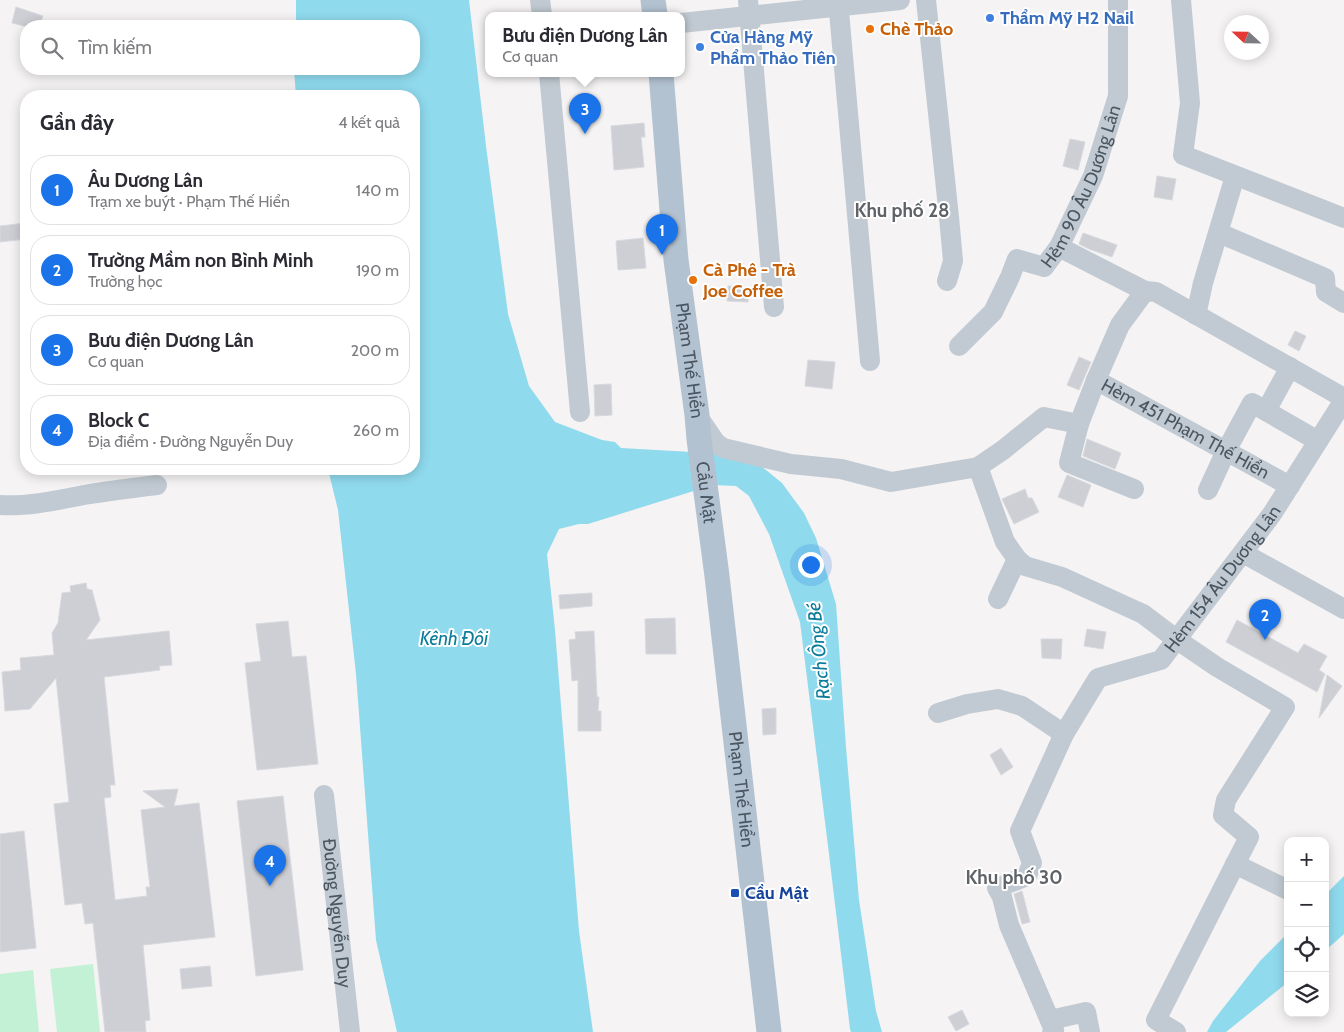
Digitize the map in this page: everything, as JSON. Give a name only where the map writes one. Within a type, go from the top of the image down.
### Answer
[{"type":"main road","name":"Phạm Thế Hiển","points":[[660,77],[676,260],[698,427]]},
{"type":"main road","name":"Cầu Mật","points":[[698,427],[713,548]]},
{"type":"main road","name":"Phạm Thế Hiển","points":[[713,548],[768,1032]]},
{"type":"street","points":[[685,22],[748,8],[900,0]]},
{"type":"street","points":[[926,0],[952,252],[952,261],[947,281]]},
{"type":"street","name":"Hẻm 90 Âu Dương Lân","points":[[958,346],[993,312],[1017,258],[1044,267],[1059,247],[1093,176],[1118,96],[1118,0]]},
{"type":"street","points":[[1181,0],[1190,103],[1183,155],[1344,218]]},
{"type":"street","points":[[838,3],[870,361]]},
{"type":"street","points":[[748,8],[774,307]]},
{"type":"street","points":[[549,77],[580,412]]},
{"type":"street","points":[[1196,315],[1203,284],[1235,176]]},
{"type":"street","points":[[1219,233],[1325,278],[1326,292],[1344,303]]},
{"type":"street","points":[[1059,247],[1145,291],[1156,292],[1344,399]]},
{"type":"street","points":[[1096,380],[1120,325],[1145,291]]},
{"type":"street","points":[[1266,411],[1290,367]]},
{"type":"street","name":"Hẻm 451 Phạm Thế Hiển","points":[[1134,489],[1069,463],[1077,429],[1096,380],[1290,486]]},
{"type":"street","name":"Hẻm 154 Âu Dương Lân","points":[[1051,1026],[1009,925],[1002,897],[997,888],[1027,876],[1032,863],[1020,831],[1064,734],[1098,678],[1161,660],[1272,514],[1344,399]]},
{"type":"street","points":[[1208,490],[1226,451],[1252,403],[1318,441]]},
{"type":"street","points":[[698,427],[723,448],[791,464],[841,469],[891,482],[978,468],[1044,417],[1079,424]]},
{"type":"street","points":[[978,468],[1005,542],[1017,559],[1025,566],[1062,578],[1143,614],[1176,640],[1217,667],[1285,707],[1226,800],[1223,815],[1248,837],[1156,1020],[1176,1032]]},
{"type":"street","points":[[0,506],[60,500],[157,485]]},
{"type":"street","points":[[1243,553],[1344,609]]},
{"type":"street","points":[[998,599],[1017,559]]},
{"type":"street","points":[[938,713],[967,704],[998,699],[1022,706],[1064,734]]},
{"type":"street","name":"Đường Nguyễn Duy","points":[[324,795],[350,1032]]},
{"type":"street","points":[[1235,864],[1284,888]]},
{"type":"street","points":[[1051,1026],[1086,1012],[1090,1032]]},
{"type":"green space","points":[[93,964],[100,1032],[57,1032],[50,969]]},
{"type":"green space","points":[[33,970],[39,1032],[0,1032],[0,974]]},
{"type":"water","name":"Kênh Đôi","points":[[296,0],[469,0],[508,314],[529,386],[555,422],[602,440],[615,442],[621,448],[709,453],[730,456],[760,465],[782,483],[804,513],[816,538],[836,604],[859,900],[876,1011],[882,1032],[851,1032],[850,1029],[800,622],[769,534],[749,496],[736,486],[713,485],[588,524],[579,524],[559,529],[547,554],[555,630],[579,931],[593,1032],[397,1032],[376,940],[356,674],[338,510],[329,475],[420,475],[420,90],[296,90],[294,75],[420,75],[420,20],[296,20]]},
{"type":"water","points":[[1344,876],[1344,934],[1329,947],[1329,927],[1329,891]]},
{"type":"water","points":[[1284,937],[1284,985],[1226,1032],[1207,1032],[1213,1021],[1260,961]]},
{"type":"building","points":[[16,7],[43,16],[41,20],[20,20],[20,25],[12,23]]},
{"type":"building","points":[[644,123],[645,137],[641,137],[644,167],[614,170],[611,126]]},
{"type":"building","points":[[1070,139],[1085,142],[1078,170],[1063,166]]},
{"type":"building","points":[[1157,176],[1176,179],[1172,200],[1154,197]]},
{"type":"building","points":[[20,224],[20,240],[0,242],[0,226]]},
{"type":"building","points":[[1083,233],[1117,245],[1112,257],[1079,244]]},
{"type":"building","points":[[643,238],[646,268],[618,270],[616,241]]},
{"type":"building","points":[[728,286],[748,287],[748,302],[727,301]]},
{"type":"building","points":[[1295,331],[1306,336],[1299,351],[1288,345]]},
{"type":"building","points":[[1079,357],[1091,362],[1079,390],[1067,385]]},
{"type":"building","points":[[808,360],[835,362],[832,389],[805,386]]},
{"type":"building","points":[[611,384],[612,415],[595,416],[594,385]]},
{"type":"building","points":[[1087,439],[1121,453],[1115,469],[1083,456]]},
{"type":"building","points":[[1067,475],[1091,485],[1083,507],[1058,497]]},
{"type":"building","points":[[1025,489],[1028,498],[1032,498],[1039,512],[1014,524],[1002,499]]},
{"type":"building","points":[[86,583],[87,589],[92,590],[100,620],[86,640],[169,631],[172,665],[159,666],[160,670],[104,677],[115,785],[110,785],[111,797],[104,798],[115,900],[147,896],[146,887],[150,887],[141,810],[165,807],[143,791],[178,789],[174,806],[199,803],[215,937],[143,945],[150,1020],[145,1021],[146,1032],[105,1032],[93,923],[85,924],[82,903],[65,905],[54,804],[69,802],[56,678],[30,709],[5,711],[2,672],[21,670],[20,658],[54,655],[52,633],[58,623],[62,593],[71,592],[70,586]]},
{"type":"building","points":[[592,593],[592,606],[560,609],[559,595]]},
{"type":"building","points":[[675,618],[676,654],[646,654],[645,619]]},
{"type":"building","points":[[1237,620],[1298,653],[1304,644],[1327,656],[1319,670],[1325,674],[1317,692],[1226,642]]},
{"type":"building","points":[[288,621],[292,657],[306,656],[318,764],[257,770],[245,663],[261,661],[256,624]]},
{"type":"building","points":[[1087,629],[1106,632],[1103,649],[1084,646]]},
{"type":"building","points":[[594,631],[597,697],[599,697],[598,711],[601,711],[601,731],[578,731],[578,680],[572,681],[569,640],[576,639],[575,632]]},
{"type":"building","points":[[1041,639],[1062,639],[1061,659],[1042,658]]},
{"type":"building","points":[[1327,675],[1342,686],[1319,718]]},
{"type":"building","points":[[776,708],[776,734],[763,735],[762,709]]},
{"type":"building","points":[[1001,748],[1013,767],[1001,775],[990,755]]},
{"type":"building","points":[[283,796],[303,970],[256,976],[237,801]]},
{"type":"building","points":[[24,831],[36,948],[0,952],[0,834]]},
{"type":"building","points":[[1022,891],[1030,922],[1022,924],[1014,894]]},
{"type":"building","points":[[210,966],[212,986],[182,989],[180,969]]},
{"type":"building","points":[[962,1010],[969,1024],[956,1031],[948,1017]]},
{"type":"place","name":"Thẩm Mỹ H2 Nail","points":[[990,18]]},
{"type":"place","name":"Chè Thảo","points":[[870,29]]},
{"type":"place","name":"Cửa Hàng Mỹ Phẩm Thảo Tiên","points":[[700,47]]},
{"type":"place","name":"Bưu điện Dương Lân","points":[[585,134]]},
{"type":"place","name":"Âu Dương Lân","points":[[662,255]]},
{"type":"place","name":"Cà Phê - Trà Joe Coffee","points":[[693,280]]},
{"type":"place","name":"Trường Mầm non Bình Minh","points":[[1265,640]]},
{"type":"place","name":"Block C","points":[[270,886]]},
{"type":"place","name":"Cầu Mật","points":[[735,893]]},
{"type":"district","name":"Khu phố 28","points":[[902,210]]},
{"type":"district","name":"Khu phố 30","points":[[1014,877]]},
{"type":"water label","name":"Rạch Ông Bé","points":[[818,651]]}]
